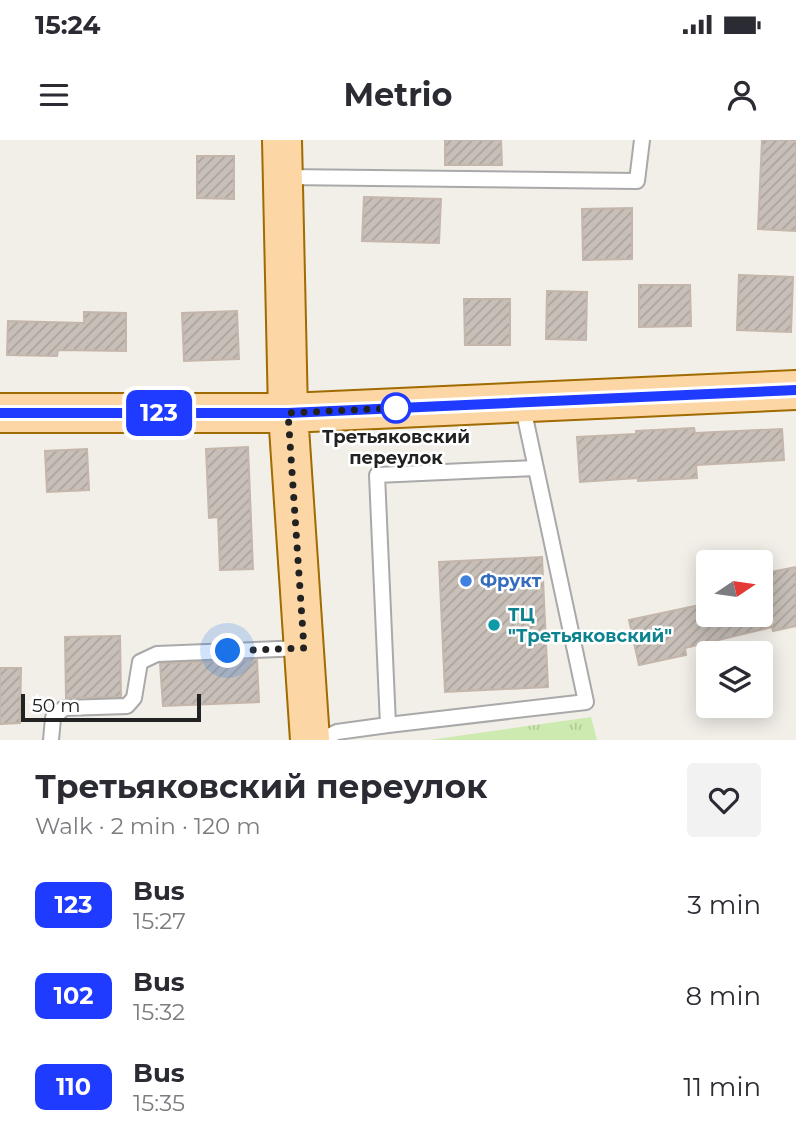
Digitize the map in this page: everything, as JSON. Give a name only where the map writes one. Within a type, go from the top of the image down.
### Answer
[{"type":"main road","points":[[283,158],[288,413],[310,740]]},
{"type":"main road","points":[[0,413],[288,413],[796,390]]},
{"type":"lane","points":[[283,158],[637,181],[642,140]]},
{"type":"lane","points":[[320,740],[337,732],[388,724],[586,702],[522,402]]},
{"type":"lane","points":[[388,724],[377,475],[534,468]]},
{"type":"lane","points":[[51,740],[53,718],[64,708],[127,706],[134,698],[140,662],[158,654],[304,648]]},
{"type":"green space","points":[[591,717],[597,740],[429,740]]},
{"type":"building","points":[[445,140],[501,140],[502,165],[445,165]]},
{"type":"building","points":[[762,140],[796,140],[796,231],[758,229]]},
{"type":"building","points":[[197,156],[234,156],[234,199],[197,198]]},
{"type":"building","points":[[364,197],[441,199],[439,243],[362,241]]},
{"type":"building","points":[[632,208],[632,259],[583,260],[582,209]]},
{"type":"building","points":[[739,275],[793,277],[791,332],[737,330]]},
{"type":"building","points":[[639,285],[690,285],[691,326],[639,327]]},
{"type":"building","points":[[547,291],[587,292],[586,340],[546,339]]},
{"type":"building","points":[[464,299],[510,299],[510,345],[465,345]]},
{"type":"building","points":[[237,311],[239,359],[184,361],[182,313]]},
{"type":"building","points":[[84,312],[126,313],[126,351],[58,350],[57,356],[7,355],[8,321],[84,323]]},
{"type":"building","points":[[694,428],[695,433],[782,429],[784,460],[696,465],[697,478],[580,482],[577,437]]},
{"type":"building","points":[[248,447],[253,569],[220,570],[218,517],[209,518],[206,449]]},
{"type":"building","points":[[87,449],[89,490],[47,492],[45,451]]},
{"type":"building","name":"ТЦ \"Третьяковский\"","points":[[542,557],[548,687],[445,692],[439,562]]},
{"type":"building","points":[[796,567],[796,626],[773,631],[772,627],[774,571]]},
{"type":"building","points":[[696,606],[696,627],[772,627],[714,641],[696,641],[696,645],[685,648],[686,655],[639,665],[629,620]]},
{"type":"building","points":[[120,636],[121,697],[66,698],[65,637]]},
{"type":"building","points":[[257,660],[259,702],[163,706],[160,663]]},
{"type":"building","points":[[0,668],[21,668],[20,723],[0,724]]},
{"type":"bus line","name":"123","points":[[0,413],[288,413],[796,390]]},
{"type":"place","name":"Третьяковский переулок","points":[[396,408]]},
{"type":"place","name":"Фрукт","points":[[466,581]]},
{"type":"place","name":"ТЦ \"Третьяковский\"","points":[[494,625]]},
{"type":"route","points":[[228,651],[304,648],[288,413],[396,408]]}]
